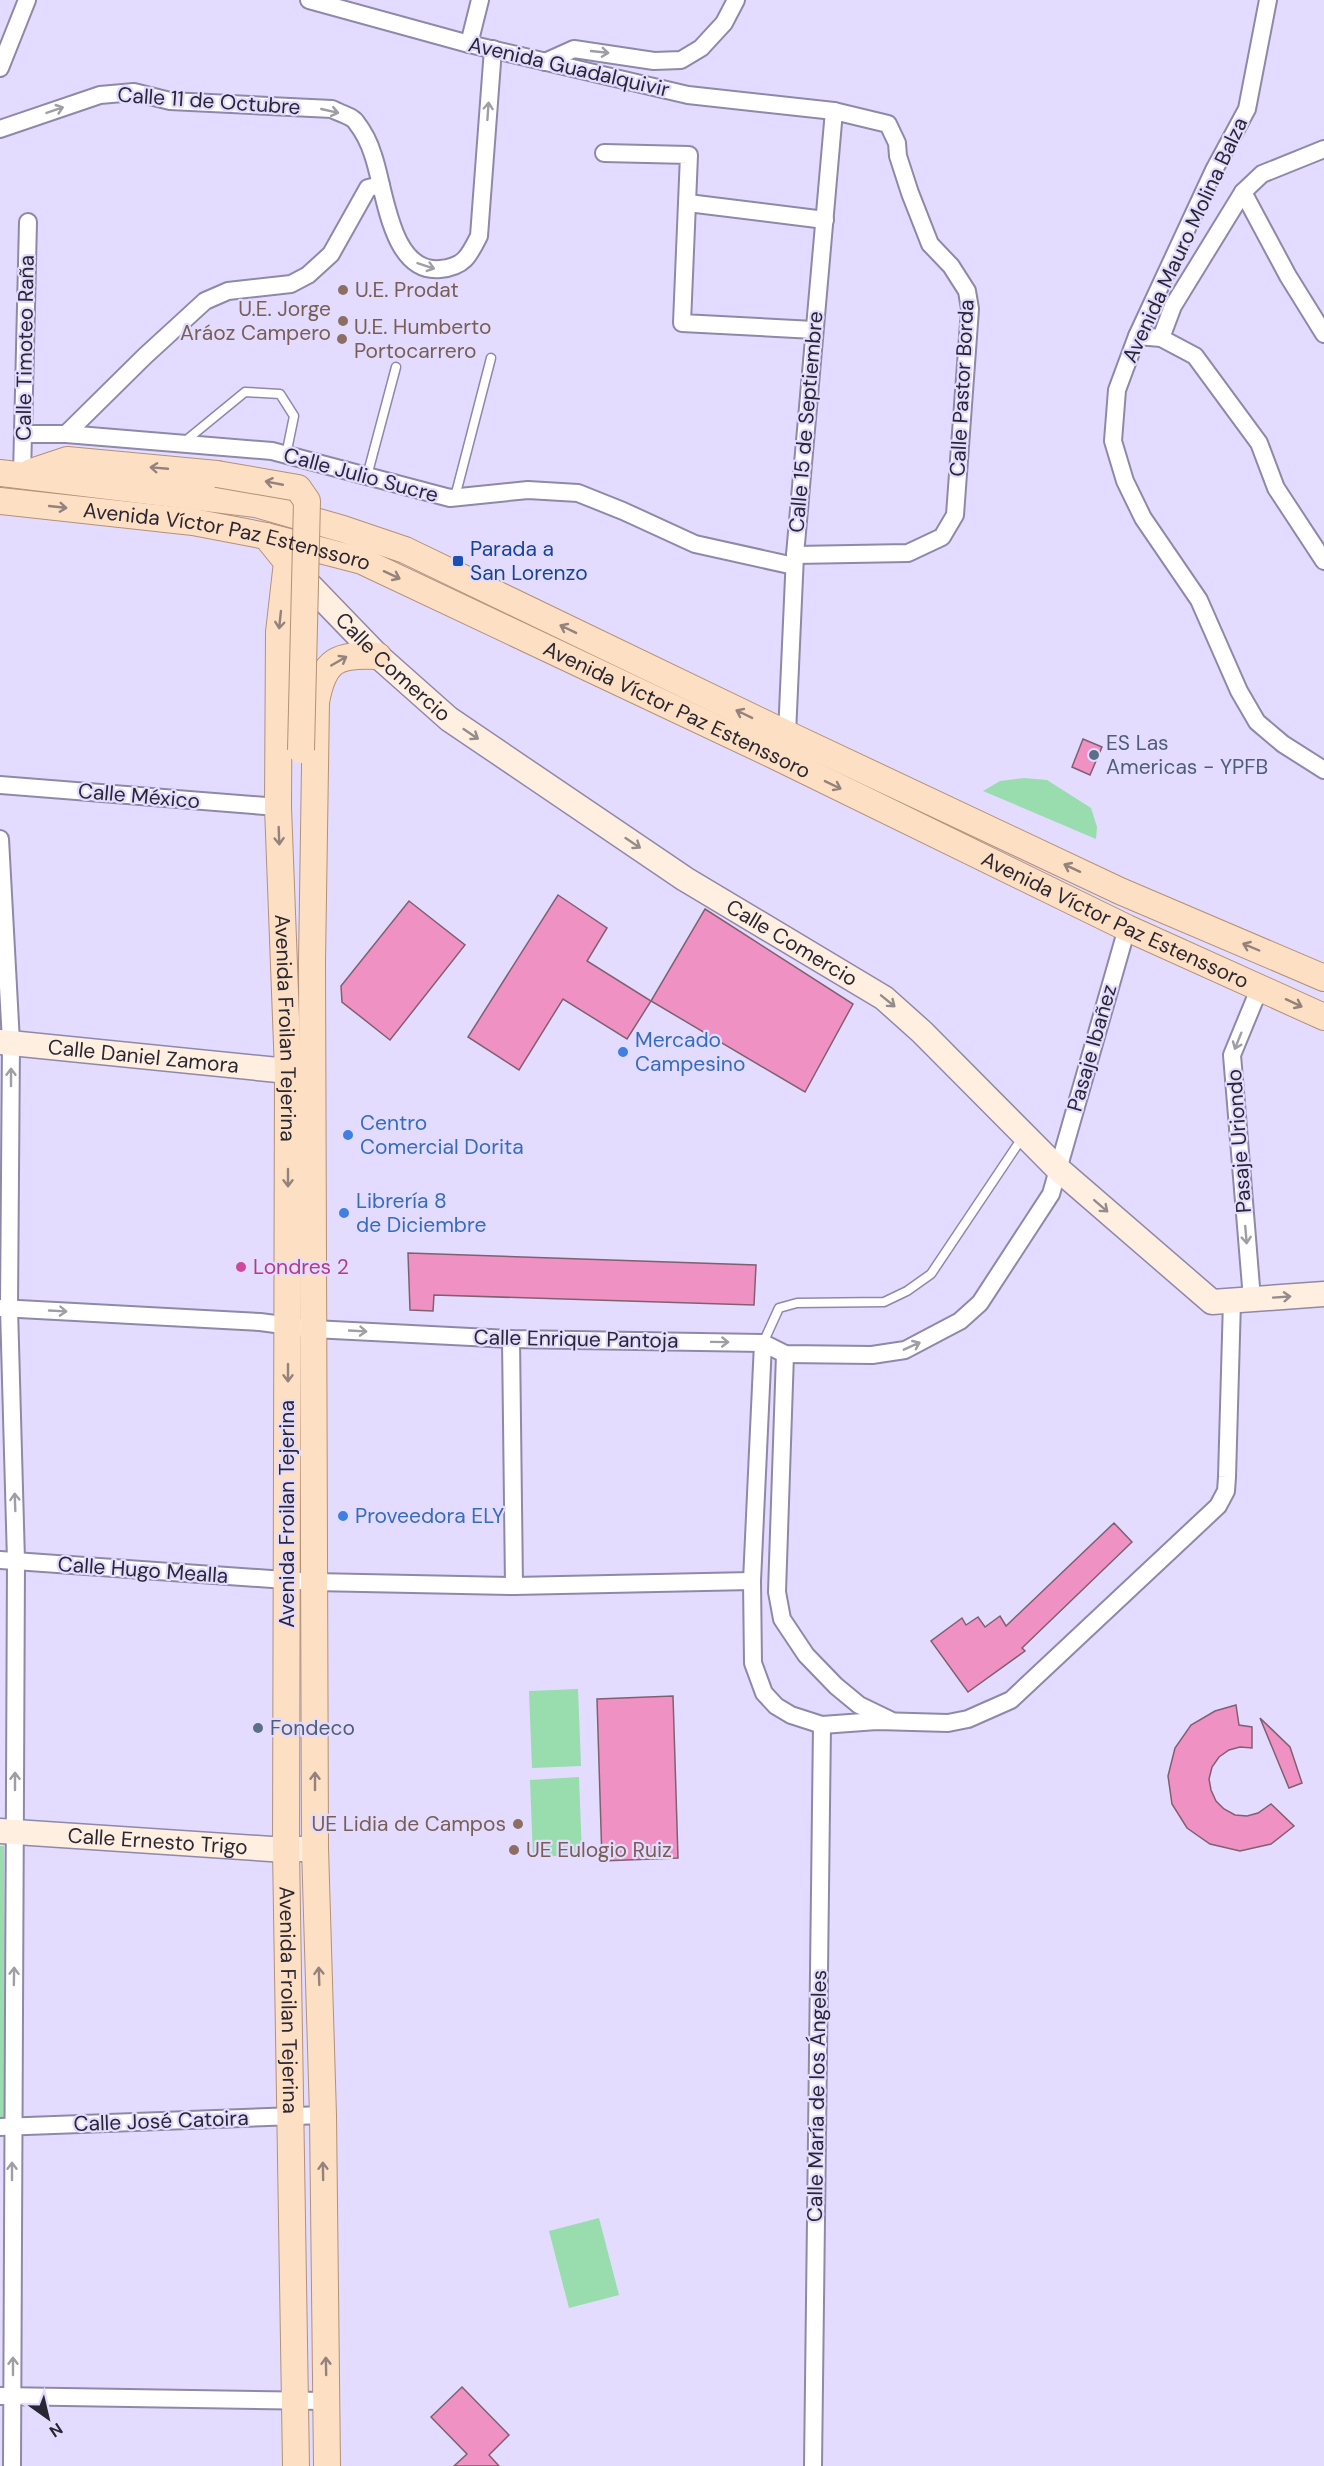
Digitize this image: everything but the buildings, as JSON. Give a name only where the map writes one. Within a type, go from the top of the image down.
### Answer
[{"type":"main road","points":[[11,474],[67,460],[217,474],[298,488],[307,501],[299,930],[312,962]]},
{"type":"main road","name":"Avenida Víctor Paz Estenssoro","points":[[11,474],[256,504],[405,550],[788,735],[1120,891],[1324,978]]},
{"type":"main road","name":"Avenida Víctor Paz Estenssoro","points":[[0,501],[193,522],[266,536],[362,561],[772,755],[1127,928],[1324,1017]]},
{"type":"main road","name":"Calle Comercio","points":[[266,536],[287,562]]},
{"type":"main road","name":"Avenida Froilan Tejerina","points":[[287,562],[279,632],[278,807],[288,1071],[286,1850],[296,2466]]},
{"type":"main road","name":"Avenida Froilan Tejerina","points":[[327,2466],[323,2115],[315,1848],[312,962],[316,702],[320,679],[334,662],[351,655],[378,656]]},
{"type":"street","points":[[0,68],[27,0]]},
{"type":"street","name":"Avenida Guadalquivir","points":[[309,0],[340,4],[469,44],[688,95],[834,111]]},
{"type":"street","points":[[469,44],[480,0]]},
{"type":"street","points":[[544,62],[574,49],[654,60],[681,60],[701,48],[717,31],[736,0]]},
{"type":"street","name":"Avenida Mauro Molina Balza","points":[[1268,0],[1247,109],[1209,181],[1137,336],[1117,390],[1113,441],[1125,481],[1143,518],[1199,600],[1239,691],[1257,722],[1283,744],[1324,770]]},
{"type":"street","name":"Calle 11 de Octubre","points":[[0,129],[100,95],[134,92],[170,101],[332,109],[356,121],[373,154],[392,225],[402,247],[415,262],[433,270],[455,268],[469,255],[479,236],[493,49]]},
{"type":"street","name":"Calle 15 de Septiembre","points":[[788,735],[795,561],[834,111]]},
{"type":"street","name":"Calle Pastor Borda","points":[[795,561],[908,553],[942,537],[955,514],[970,309],[967,291],[951,266],[930,244],[910,193],[898,156],[897,143],[888,124],[834,111]]},
{"type":"street","points":[[1161,338],[1173,306],[1243,192],[1262,174],[1324,149]]},
{"type":"street","points":[[604,153],[689,155],[682,323],[814,330]]},
{"type":"street","points":[[66,434],[205,301],[228,291],[291,284],[308,275],[331,254],[368,188],[381,185]]},
{"type":"street","points":[[1243,192],[1288,276],[1324,334]]},
{"type":"street","points":[[688,203],[825,220]]},
{"type":"street","name":"Calle Timoteo Raña","points":[[11,474],[23,434],[28,222]]},
{"type":"street","points":[[1137,336],[1161,338],[1195,356],[1259,443],[1276,488],[1324,561]]},
{"type":"street","name":"Calle Julio Sucre","points":[[23,434],[66,434],[184,442],[272,451],[455,498],[528,490],[578,493],[695,544],[795,561]]},
{"type":"street","name":"Calle Comercio","points":[[287,562],[378,656],[449,719],[685,879],[884,998],[922,1032],[1057,1168],[1212,1302],[1324,1294]]},
{"type":"street","name":"Calle México","points":[[0,784],[278,807]]},
{"type":"street","points":[[0,839],[5,1042],[8,1560],[6,2396],[12,2466]]},
{"type":"street","name":"Pasaje Ibañez","points":[[1057,1168],[1127,928]]},
{"type":"street","name":"Pasaje Uriondo","points":[[822,1725],[893,1721],[948,1723],[968,1719],[1011,1700],[1218,1506],[1226,1491],[1242,1300],[1233,1055],[1260,987]]},
{"type":"street","name":"Calle Daniel Zamora","points":[[5,1042],[288,1071]]},
{"type":"street","name":"Calle Enrique Pantoja","points":[[5,1308],[288,1325],[313,1329],[511,1339],[763,1343],[785,1354],[872,1354],[905,1350],[960,1321],[980,1303],[1051,1194],[1057,1168]]},
{"type":"street","points":[[511,1339],[514,1586]]},
{"type":"street","points":[[763,1343],[752,1581],[753,1663],[764,1694],[776,1706],[791,1715],[822,1725]]},
{"type":"street","points":[[785,1354],[777,1592],[782,1619],[806,1654],[836,1686],[859,1705],[893,1721]]},
{"type":"street","name":"Calle Hugo Mealla","points":[[8,1560],[314,1582],[514,1586],[752,1581]]},
{"type":"street","name":"Calle María de los Ángeles","points":[[813,2466],[822,1725]]},
{"type":"street","name":"Calle Ernesto Trigo","points":[[8,1831],[286,1850],[315,1848]]},
{"type":"street","name":"Calle José Catoira","points":[[6,2127],[323,2115]]},
{"type":"street","points":[[6,2396],[326,2401]]},
{"type":"lane","points":[[455,498],[491,358]]},
{"type":"lane","points":[[367,476],[396,367]]},
{"type":"lane","points":[[184,442],[245,392],[280,394],[294,416],[286,455]]},
{"type":"lane","points":[[763,1343],[779,1308],[797,1303],[884,1302],[907,1292],[931,1274],[1024,1135]]},
{"type":"green space","points":[[1024,778],[1047,780],[1091,808],[1097,827],[1096,839],[983,791],[1000,781]]},
{"type":"green space","points":[[578,1689],[581,1766],[532,1768],[529,1691]]},
{"type":"green space","points":[[579,1777],[582,1855],[533,1857],[530,1780]]},
{"type":"green space","points":[[0,1846],[4,1846],[5,2118],[0,2118]]},
{"type":"green space","points":[[599,2218],[619,2295],[569,2308],[549,2231]]},
{"type":"place","name":"U.E. Prodat","points":[[343,290]]},
{"type":"place","name":"U.E. Jorge Aráoz Campero","points":[[343,321]]},
{"type":"place","name":"U.E. Humberto Portocarrero","points":[[342,339]]},
{"type":"place","name":"Parada a San Lorenzo","points":[[458,561]]},
{"type":"place","name":"ES Las Americas - YPFB","points":[[1094,755]]},
{"type":"place","name":"Mercado Campesino","points":[[623,1052]]},
{"type":"place","name":"Centro Comercial Dorita","points":[[348,1135]]},
{"type":"place","name":"Librería 8 de Diciembre","points":[[344,1213]]},
{"type":"place","name":"Londres 2","points":[[241,1267]]},
{"type":"place","name":"Proveedora ELY","points":[[343,1516]]},
{"type":"place","name":"Fondeco","points":[[258,1728]]},
{"type":"place","name":"UE Lidia de Campos","points":[[518,1824]]},
{"type":"place","name":"UE Eulogio Ruiz","points":[[514,1850]]}]
